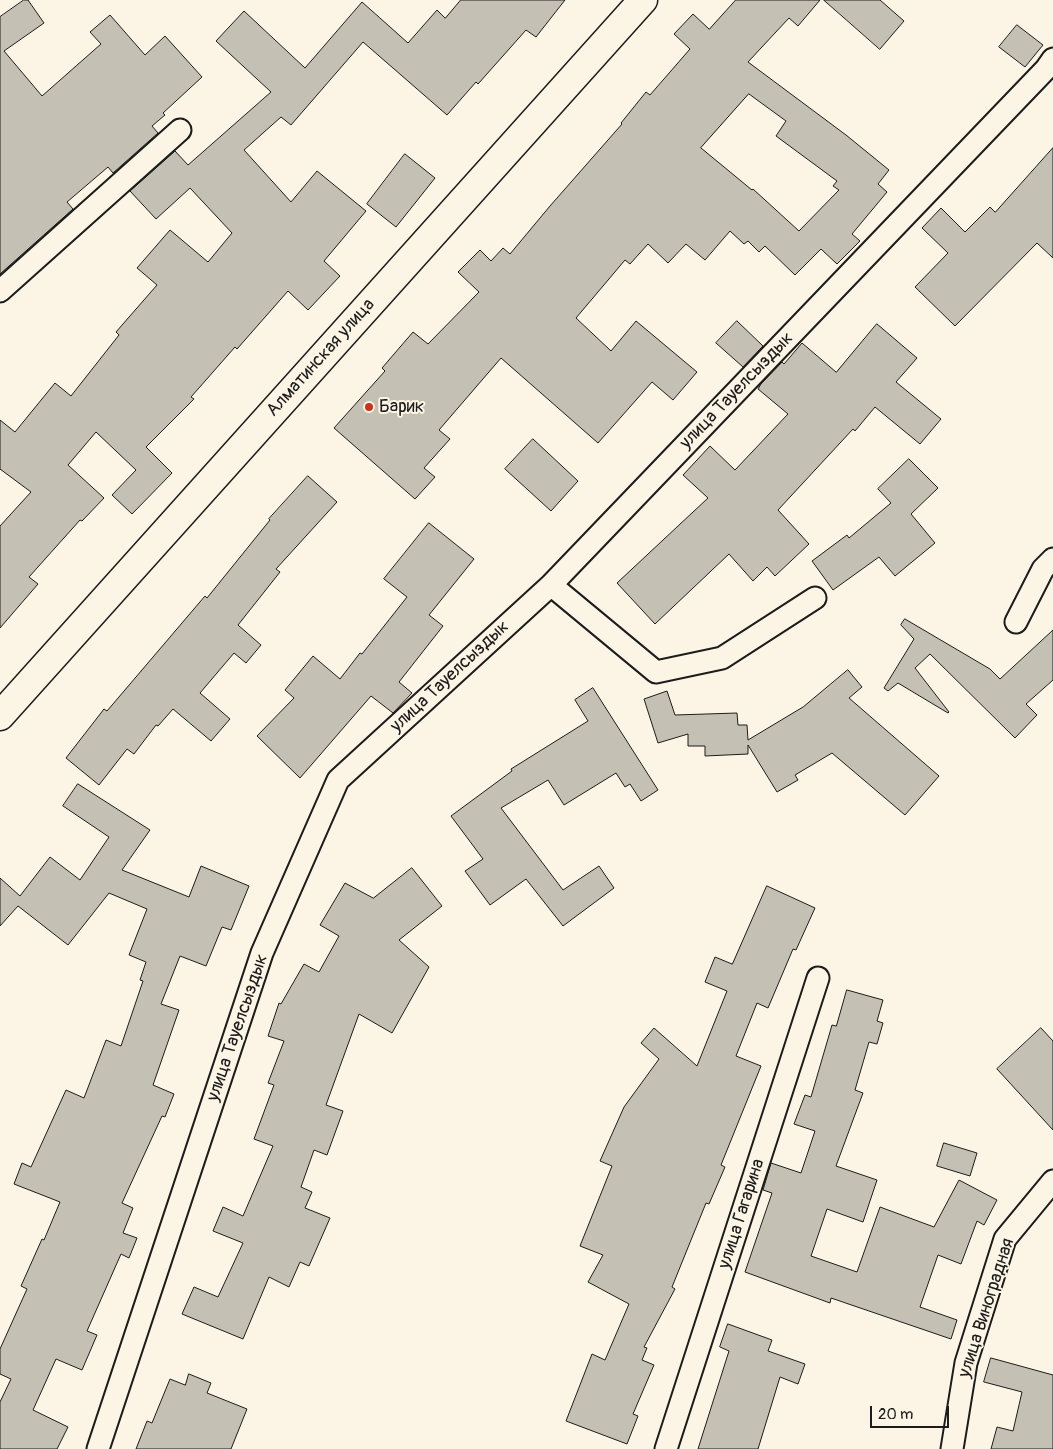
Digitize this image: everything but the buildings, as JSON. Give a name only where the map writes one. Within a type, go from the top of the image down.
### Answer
[{"type":"main road","name":"Алматинская улица","points":[[0,716],[643,0]]},
{"type":"street","name":"улица Тауелсыздык","points":[[98,1449],[262,953],[338,780],[551,585],[1046,69],[1053,59]]},
{"type":"street","points":[[0,292],[180,130]]},
{"type":"street","points":[[1016,622],[1043,569],[1053,559]]},
{"type":"street","points":[[551,585],[656,672],[722,658],[815,598]]},
{"type":"street","name":"улица Гагарина","points":[[666,1449],[818,978]]},
{"type":"street","name":"улица Виноградная","points":[[952,1449],[966,1363],[1005,1238],[1053,1181]]},
{"type":"place","name":"Барик","points":[[369,407]]}]
